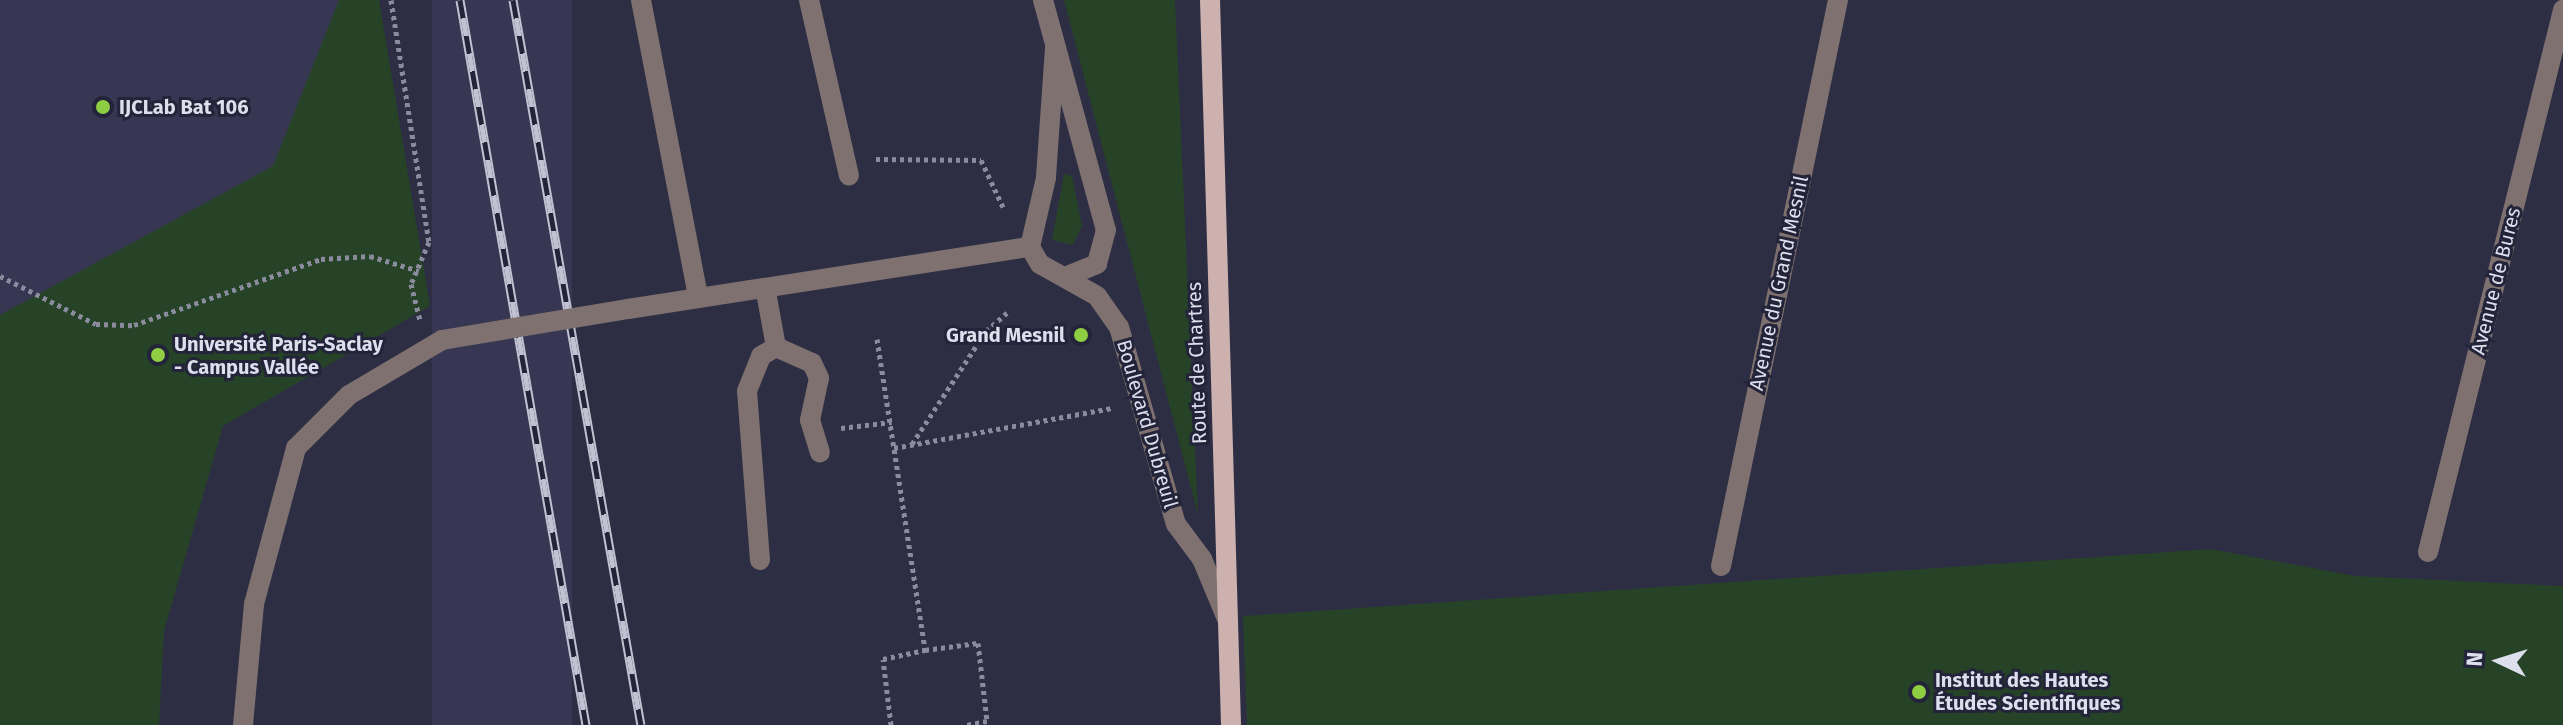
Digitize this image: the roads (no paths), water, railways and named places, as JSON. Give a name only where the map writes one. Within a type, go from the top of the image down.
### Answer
[{"type":"main road","name":"Route de Chartres","points":[[1210,0],[1231,627],[1231,725]]},
{"type":"street","points":[[641,0],[698,296]]},
{"type":"street","points":[[809,0],[847,167]]},
{"type":"street","points":[[1043,0],[1106,230],[1097,264],[1070,275]]},
{"type":"street","name":"Avenue du Grand Mesnil","points":[[1721,566],[1838,0]]},
{"type":"street","name":"Avenue de Bures","points":[[2428,552],[2563,10]]},
{"type":"street","points":[[243,725],[254,604],[296,448],[349,395],[442,340],[698,296],[766,292],[1030,247],[1046,178],[1055,48]]},
{"type":"street","name":"Boulevard Dubreuil","points":[[1030,247],[1040,264],[1070,275],[1119,327],[1176,524],[1202,559],[1231,627]]},
{"type":"street","points":[[766,292],[776,347]]},
{"type":"street","points":[[776,347],[812,363],[819,378],[814,432],[820,452]]},
{"type":"street","points":[[760,560],[747,391],[761,356],[776,347]]},
{"type":"railway","points":[[460,0],[586,725]]},
{"type":"railway","points":[[513,0],[641,725]]},
{"type":"place","name":"IJCLab Bat 106","points":[[103,107]]},
{"type":"place","name":"Grand Mesnil","points":[[1081,335]]},
{"type":"place","name":"Université Paris-Saclay - Campus Vallée","points":[[158,355]]},
{"type":"place","name":"Institut des Hautes Études Scientifiques","points":[[1919,692]]}]
